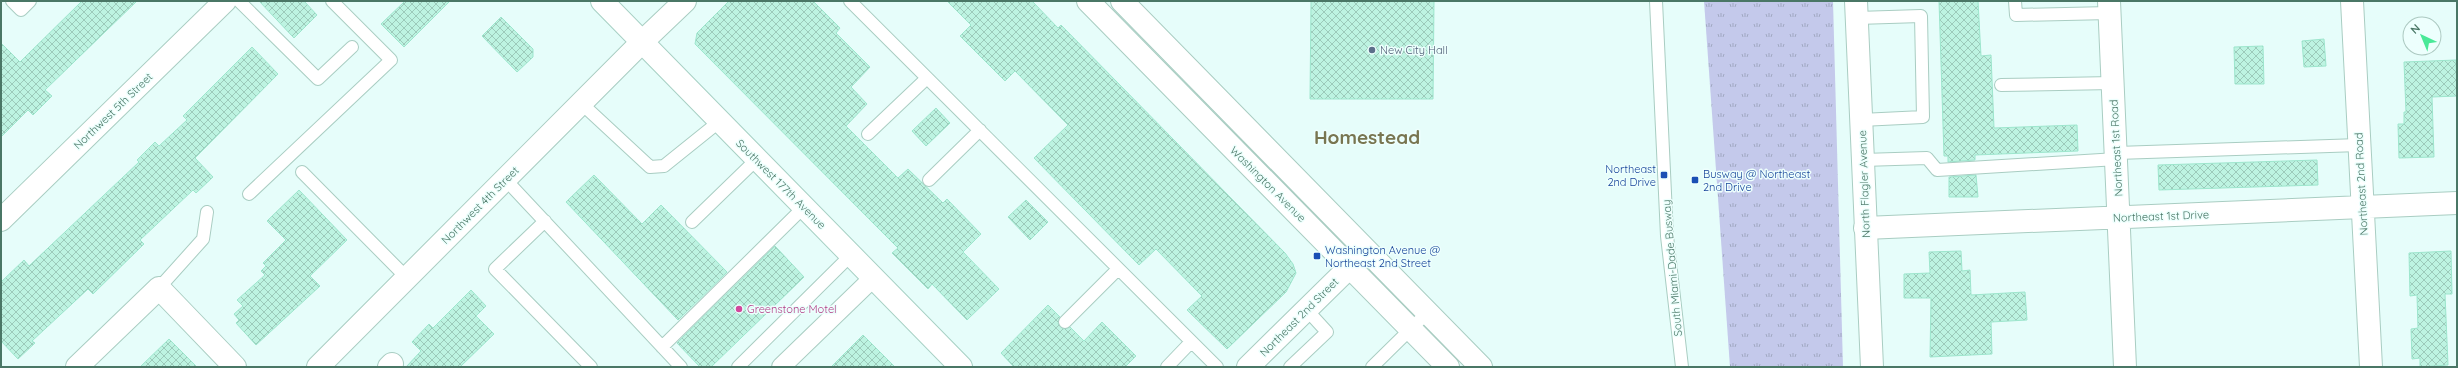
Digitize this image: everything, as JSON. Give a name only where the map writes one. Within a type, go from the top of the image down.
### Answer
[{"type":"street","name":"Northwest 5th Street","points":[[1,220],[225,1]]},
{"type":"street","name":"Southwest 177th Avenue","points":[[602,1],[961,367]]},
{"type":"street","name":"Northwest 4th Street","points":[[318,367],[642,42],[685,1]]},
{"type":"street","name":"Washington Avenue","points":[[1088,1],[1448,367]]},
{"type":"street","points":[[1122,1],[1367,249],[1481,367]]},
{"type":"street","name":"Northeast 2nd Road","points":[[2352,1],[2361,208],[2371,367]]},
{"type":"street","name":"Northeast 1st Road","points":[[2110,7],[2125,367]]},
{"type":"street","name":"North Flagler Avenue","points":[[1857,10],[1872,367]]},
{"type":"street","name":"Northeast 1st Drive","points":[[1865,228],[2457,203]]},
{"type":"street","name":"Northeast 2nd Street","points":[[1251,366],[1367,249]]},
{"type":"street","points":[[781,367],[873,278]]},
{"type":"street","points":[[77,367],[159,288],[235,367]]},
{"type":"lane","points":[[12,1],[21,10],[30,1]]},
{"type":"lane","points":[[240,1],[318,79],[352,47]]},
{"type":"lane","points":[[249,194],[391,60],[332,1]]},
{"type":"lane","points":[[850,1],[1217,367]]},
{"type":"lane","name":"South Miami-Dade Busway","points":[[1656,1],[1667,236],[1682,367]]},
{"type":"lane","points":[[2016,1],[2016,15],[2110,7]]},
{"type":"lane","points":[[1857,10],[1921,16],[1923,118],[1861,120]]},
{"type":"lane","points":[[868,134],[927,78]]},
{"type":"lane","points":[[2000,85],[2113,83]]},
{"type":"lane","points":[[581,103],[650,167],[664,166],[720,121]]},
{"type":"lane","points":[[929,180],[980,130]]},
{"type":"lane","points":[[1863,160],[1927,158],[1937,170],[2117,156],[2359,144]]},
{"type":"lane","points":[[692,222],[757,159]]},
{"type":"lane","points":[[302,172],[407,278]]},
{"type":"lane","points":[[505,179],[681,367]]},
{"type":"lane","points":[[662,347],[804,207]]},
{"type":"lane","points":[[159,288],[203,239],[207,212]]},
{"type":"lane","points":[[544,221],[495,269],[588,366]]},
{"type":"lane","points":[[738,367],[851,255]]},
{"type":"lane","points":[[1065,322],[1118,269]]},
{"type":"lane","points":[[1290,367],[1327,332],[1306,309]]},
{"type":"lane","points":[[1372,367],[1428,312]]},
{"type":"lane","points":[[1166,367],[1191,342]]},
{"type":"green space","points":[[1704,1],[1833,1],[1843,367],[1730,367]]},
{"type":"building","points":[[82,1],[137,1],[45,90],[52,96],[33,115],[28,110],[1,137],[1,43],[20,62]]},
{"type":"building","points":[[259,1],[304,1],[317,15],[294,38]]},
{"type":"building","points":[[405,1],[450,1],[404,47],[381,24]]},
{"type":"building","points":[[729,1],[813,1],[840,28],[836,33],[870,67],[851,87],[867,104],[846,126],[898,178],[908,169],[943,203],[947,199],[981,234],[963,252],[999,289],[967,320],[932,284],[928,289],[892,253],[898,248],[695,44],[697,33]]},
{"type":"building","points":[[947,1],[1032,1],[1058,28],[1061,25],[1285,253],[1293,264],[1296,273],[1286,292],[1227,349],[1187,310],[1202,296],[1156,249],[1139,265],[1034,158],[1068,125],[1015,71],[1005,81],[960,36],[971,25]]},
{"type":"building","name":"New City Hall","points":[[1311,1],[1434,1],[1433,99],[1310,99]]},
{"type":"building","points":[[1939,1],[1978,1],[1981,56],[1991,55],[1994,128],[2077,125],[2078,151],[1975,155],[1975,160],[1948,162],[1948,156],[1944,156]]},
{"type":"building","points":[[501,17],[533,49],[533,57],[517,72],[482,36]]},
{"type":"building","points":[[2324,39],[2326,66],[2304,67],[2302,41]]},
{"type":"building","points":[[2263,46],[2264,84],[2235,84],[2234,47]]},
{"type":"building","points":[[252,47],[278,74],[195,158],[213,177],[196,193],[193,190],[140,240],[144,244],[93,294],[88,289],[32,341],[35,343],[18,359],[1,341],[1,282],[24,260],[29,266],[139,162],[137,160],[155,142],[159,146],[187,120],[183,116]]},
{"type":"building","points":[[2456,60],[2457,96],[2432,97],[2434,157],[2399,158],[2398,124],[2404,124],[2404,112],[2406,112],[2404,62]]},
{"type":"building","points":[[936,108],[950,123],[926,146],[912,131]]},
{"type":"building","points":[[2317,160],[2318,185],[2159,190],[2158,165]]},
{"type":"building","points":[[594,175],[642,224],[661,205],[727,272],[678,320],[566,202]]},
{"type":"building","points":[[1976,175],[1978,197],[1949,197],[1949,177]]},
{"type":"building","points":[[299,190],[347,240],[310,276],[320,286],[256,345],[236,323],[239,320],[234,314],[243,306],[237,300],[265,275],[261,271],[266,266],[263,263],[286,240],[267,221]]},
{"type":"building","points":[[1026,200],[1048,222],[1030,240],[1008,217]]},
{"type":"building","name":"Greenstone Motel","points":[[775,246],[804,277],[711,367],[700,367],[677,343]]},
{"type":"building","points":[[1961,251],[1962,271],[1970,270],[1971,295],[2025,292],[2027,320],[1991,322],[1992,354],[1930,357],[1931,298],[1904,298],[1904,274],[1930,273],[1929,252]]},
{"type":"building","points":[[2451,251],[2452,294],[2445,294],[2448,365],[2420,367],[2420,358],[2412,359],[2411,329],[2418,328],[2417,295],[2410,296],[2409,253]]},
{"type":"building","points":[[471,290],[486,306],[476,316],[494,334],[460,367],[406,367],[421,351],[412,342],[429,324],[433,328]]},
{"type":"building","points":[[1048,305],[1060,317],[1058,324],[1063,329],[1070,327],[1084,341],[1102,322],[1136,356],[1125,367],[1014,367],[1001,353]]},
{"type":"building","points":[[863,335],[895,367],[831,367]]},
{"type":"building","points":[[169,339],[197,367],[140,367]]},
{"type":"place","name":"New City Hall","points":[[1372,50]]},
{"type":"place","name":"Northeast 2nd Drive","points":[[1664,175]]},
{"type":"place","name":"Busway @ Northeast 2nd Drive","points":[[1695,180]]},
{"type":"place","name":"Washington Avenue @ Northeast 2nd Street","points":[[1317,256]]},
{"type":"place","name":"Greenstone Motel","points":[[739,309]]},
{"type":"district","name":"Homestead","points":[[1367,137]]}]
